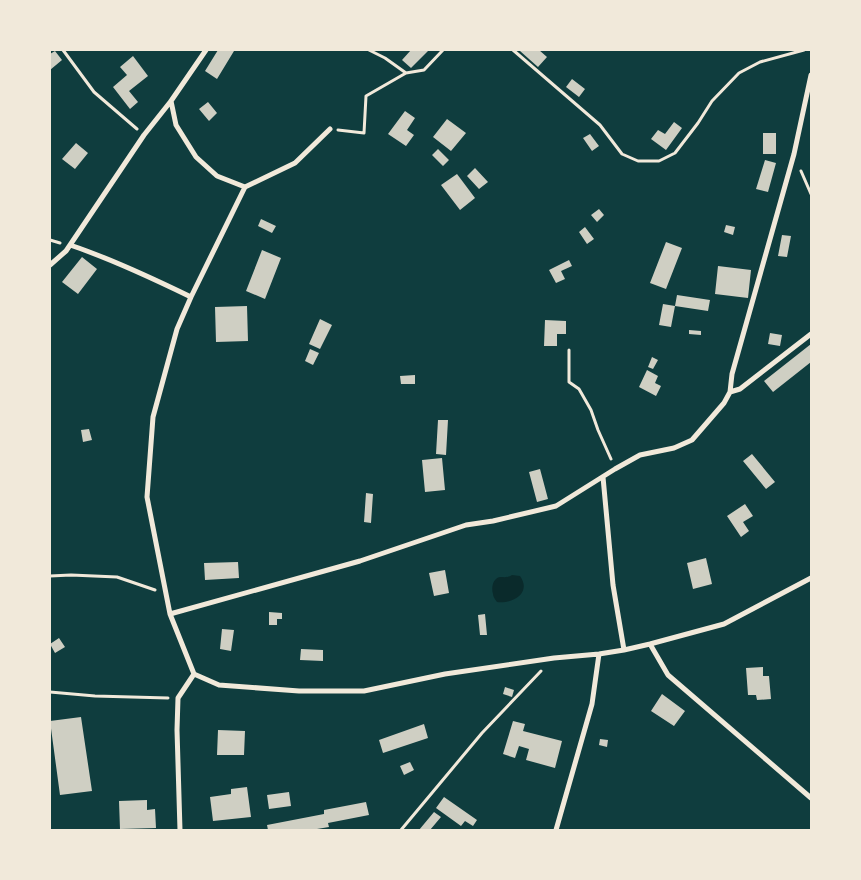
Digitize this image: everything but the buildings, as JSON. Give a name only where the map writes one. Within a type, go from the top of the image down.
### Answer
[{"type":"street","points":[[50,265],[66,252],[144,135],[171,101],[206,50]]},
{"type":"street","points":[[170,614],[360,561],[466,525],[493,521],[556,506],[615,468],[640,455],[674,448],[692,440],[724,403],[730,392],[732,374],[794,154],[811,74]]},
{"type":"street","points":[[171,101],[176,125],[196,157],[217,176],[245,187]]},
{"type":"street","points":[[330,129],[295,163],[245,187],[177,329],[153,417],[146,497],[170,614],[194,674],[219,684],[299,691],[364,691],[444,674],[554,658],[599,654],[650,644],[724,624],[810,579]]},
{"type":"street","points":[[70,246],[89,252],[191,297]]},
{"type":"street","points":[[730,392],[740,389],[811,334]]},
{"type":"street","points":[[603,477],[613,585],[624,650]]},
{"type":"street","points":[[650,644],[668,675],[811,798]]},
{"type":"street","points":[[556,830],[592,704],[599,654]]},
{"type":"street","points":[[180,830],[178,698],[194,674]]},
{"type":"path","points":[[63,50],[94,92],[144,135]]},
{"type":"path","points":[[369,50],[386,58],[406,73]]},
{"type":"path","points":[[330,129],[364,133],[366,96],[406,73],[424,70],[442,50]]},
{"type":"path","points":[[513,50],[600,125],[622,154],[638,161],[659,161],[675,153],[712,101],[739,73],[760,62],[804,50]]},
{"type":"path","points":[[794,154],[811,194]]},
{"type":"path","points":[[569,350],[569,382],[578,389],[591,410],[615,468]]},
{"type":"path","points":[[50,576],[71,574],[117,577],[166,593]]},
{"type":"path","points":[[401,830],[482,733],[554,658]]},
{"type":"path","points":[[50,692],[95,696],[178,698]]},
{"type":"water","points":[[520,576],[524,588],[522,592],[519,596],[509,601],[497,602],[492,592],[494,581],[500,577]]}]
